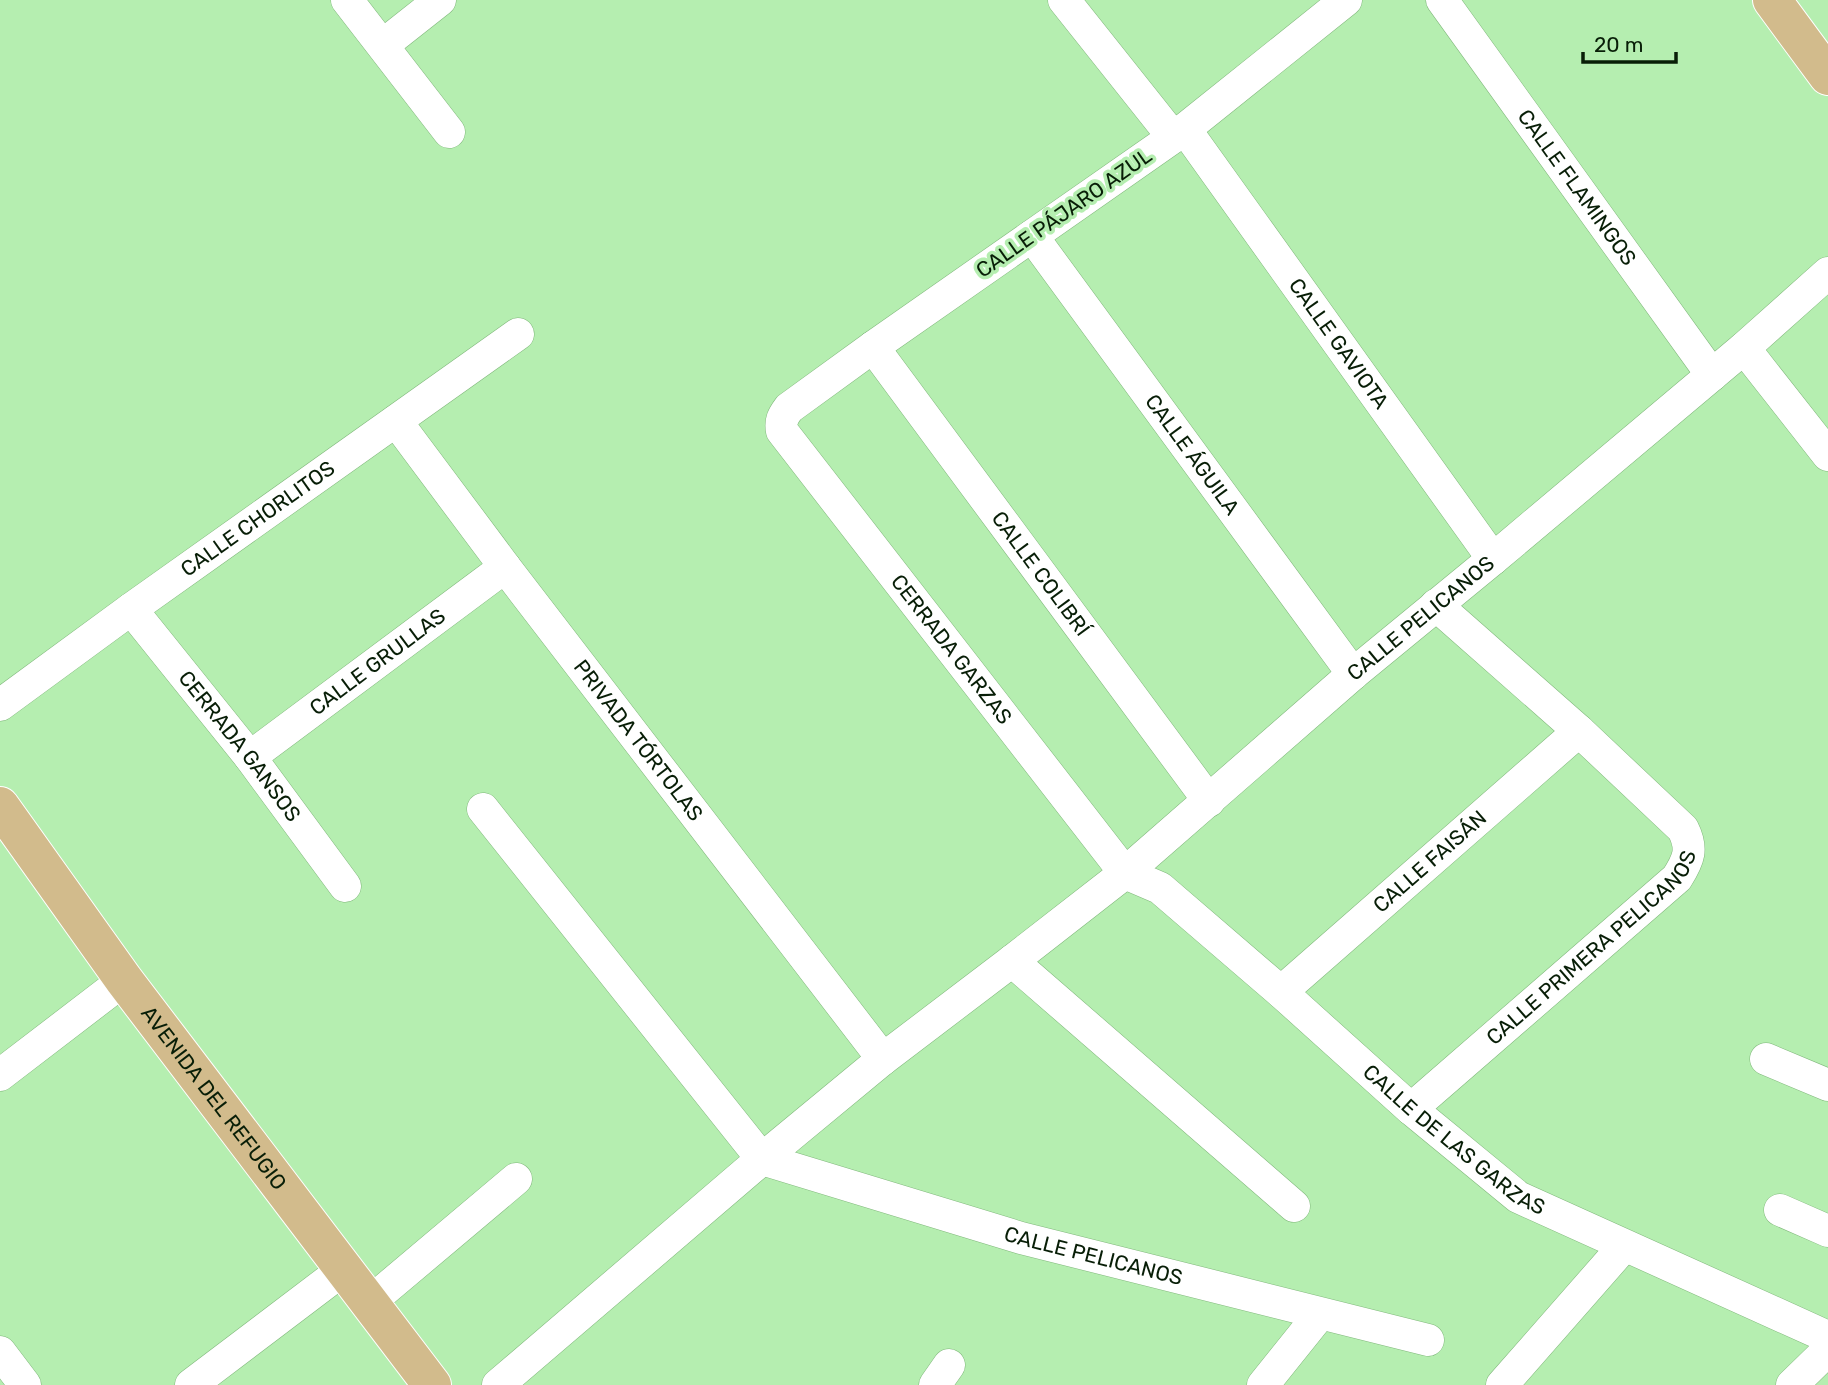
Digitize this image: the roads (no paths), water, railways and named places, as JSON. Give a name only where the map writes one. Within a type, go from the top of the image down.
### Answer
[{"type":"main road","points":[[1772,0],[1828,76]]},
{"type":"main road","name":"AVENIDA DEL REFUGIO","points":[[0,807],[124,980],[432,1385]]},
{"type":"street","points":[[346,0],[449,132]]},
{"type":"street","points":[[383,45],[440,0]]},
{"type":"street","name":"CALLE GAVIOTA","points":[[1064,0],[1179,133],[1493,559]]},
{"type":"street","name":"CALLE PÁJARO AZUL","points":[[780,423],[789,408],[1179,133],[1346,0]]},
{"type":"street","name":"CALLE FLAMINGOS","points":[[1443,0],[1712,375]]},
{"type":"street","name":"CALLE ÁGUILA","points":[[1032,236],[1353,674]]},
{"type":"street","name":"CALLE PELICANOS","points":[[498,1385],[883,1059],[1125,873],[1353,674],[1744,348],[1828,273]]},
{"type":"street","name":"CALLE CHORLITOS","points":[[0,705],[518,334]]},
{"type":"street","name":"CALLE COLIBRÍ","points":[[873,347],[1209,801]]},
{"type":"street","points":[[1744,348],[1828,455]]},
{"type":"street","name":"PRIVADA TÓRTOLAS","points":[[396,421],[883,1059]]},
{"type":"street","name":"CERRADA GARZAS","points":[[780,423],[786,438],[1125,873]]},
{"type":"street","name":"CALLE GRULLAS","points":[[250,757],[505,566]]},
{"type":"street","name":"CALLE PRIMERA PELICANOS","points":[[1411,1109],[1677,878],[1690,852],[1683,829],[1436,605]]},
{"type":"street","name":"CERRADA GANSOS","points":[[131,609],[250,757],[345,886]]},
{"type":"street","name":"CALLE FAISÁN","points":[[1281,992],[1579,732]]},
{"type":"street","points":[[483,809],[762,1159]]},
{"type":"street","name":"CALLE DE LAS GARZAS","points":[[1125,873],[1160,888],[1411,1109],[1518,1197],[1828,1337]]},
{"type":"street","points":[[1012,961],[1294,1206]]},
{"type":"street","points":[[0,1075],[124,980]]},
{"type":"street","points":[[1766,1059],[1828,1084]]},
{"type":"street","name":"CALLE PELICANOS","points":[[762,1159],[1021,1238],[1428,1340]]},
{"type":"street","points":[[370,1302],[516,1179]]},
{"type":"street","points":[[1780,1210],[1828,1231]]},
{"type":"street","points":[[1502,1385],[1624,1246]]},
{"type":"street","points":[[191,1385],[344,1269]]},
{"type":"street","points":[[1263,1385],[1320,1314]]},
{"type":"street","points":[[1792,1385],[1828,1350]]},
{"type":"street","points":[[0,1352],[25,1385]]}]
